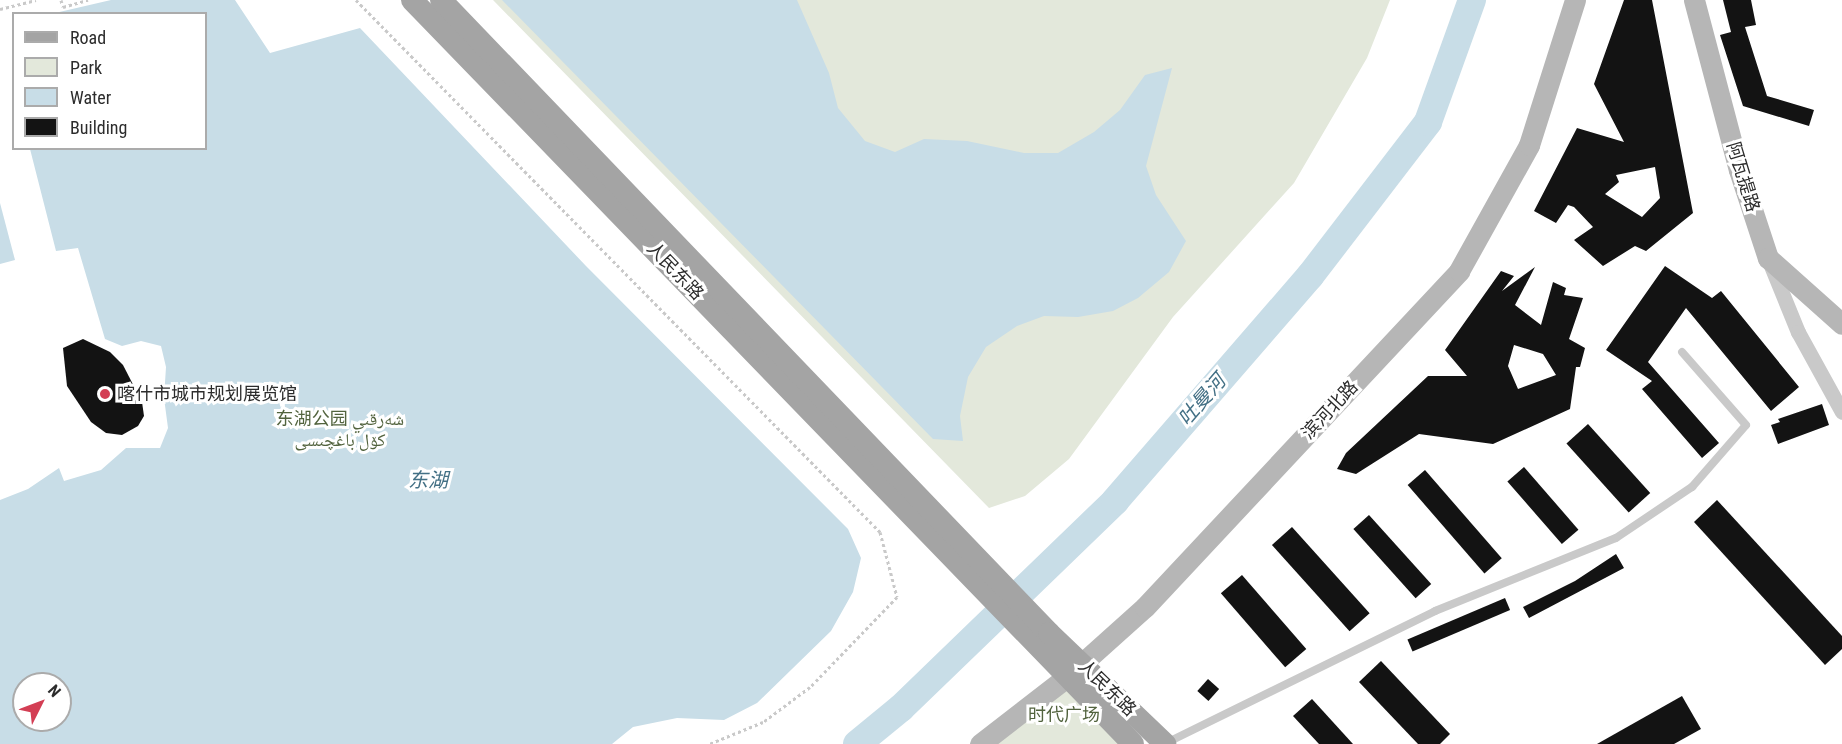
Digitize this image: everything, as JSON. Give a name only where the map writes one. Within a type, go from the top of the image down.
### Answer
[{"type":"main road","name":"人民东路","points":[[412,0],[1043,639],[1075,670],[1165,744]]},
{"type":"main road","name":"人民东路","points":[[441,0],[942,535]]},
{"type":"main road","name":"滨河北路","points":[[980,744],[1075,670],[1145,607],[1459,271],[1529,145],[1575,0]]},
{"type":"main road","name":"阿瓦提路","points":[[1694,0],[1739,170],[1768,258]]},
{"type":"main road","points":[[1768,258],[1842,324]]},
{"type":"main road","name":"人民东路","points":[[1075,670],[1133,744]]},
{"type":"street","points":[[1768,258],[1798,332],[1842,412]]},
{"type":"lane","points":[[1165,744],[1435,611],[1616,538],[1692,488],[1746,425],[1682,352]]},
{"type":"path","points":[[0,9],[36,0]]},
{"type":"path","points":[[61,0],[63,7],[88,0]]},
{"type":"path","points":[[356,0],[880,532],[897,597],[810,687],[763,722],[709,744]]},
{"type":"green space","points":[[493,0],[1390,0],[1367,58],[1294,183],[1173,317],[1069,459],[1025,496],[989,508]]},
{"type":"green space","name":"时代广场","points":[[1068,676],[1133,744],[980,744]]},
{"type":"water","name":"东湖","points":[[111,0],[235,0],[270,53],[360,28],[586,266],[848,529],[861,558],[853,592],[831,631],[757,703],[724,720],[677,718],[633,727],[612,744],[0,744],[0,500],[28,489],[59,468],[64,481],[101,470],[126,448],[160,448],[168,428],[164,398],[166,367],[161,346],[141,341],[122,346],[105,339],[78,248],[56,251],[30,150],[207,150],[207,12],[59,12]]},
{"type":"water","points":[[502,0],[797,0],[829,73],[838,108],[865,141],[895,152],[924,139],[967,141],[1024,153],[1058,153],[1094,132],[1120,110],[1145,75],[1172,68],[1146,166],[1156,195],[1186,241],[1169,272],[1138,298],[1113,311],[1078,317],[1044,316],[1017,326],[986,347],[968,377],[960,416],[963,441],[933,439]]},
{"type":"water","points":[[0,203],[15,260],[0,264]]},
{"type":"building","points":[[1624,0],[1652,0],[1693,213],[1646,251],[1635,246],[1603,266],[1574,240],[1593,227],[1574,207],[1568,205],[1556,223],[1534,211],[1577,128],[1624,142],[1594,84]],"holes":[[[1655,167],[1660,198],[1642,217],[1605,194],[1619,182],[1616,175]]]},
{"type":"building","points":[[1723,0],[1751,0],[1756,25],[1745,27],[1767,96],[1814,110],[1809,126],[1743,106],[1720,35],[1731,32]]},
{"type":"building","points":[[1665,266],[1712,298],[1721,291],[1799,387],[1771,411],[1686,308],[1648,362],[1719,443],[1702,458],[1642,389],[1652,381],[1606,350]]},
{"type":"building","points":[[1535,267],[1515,305],[1541,325],[1553,282],[1566,288],[1564,295],[1583,298],[1569,339],[1585,348],[1580,367],[1576,367],[1570,409],[1493,444],[1419,434],[1356,474],[1337,469],[1346,453],[1428,376],[1467,376],[1445,350],[1501,271],[1514,276],[1502,291]],"holes":[[[1514,345],[1543,354],[1556,375],[1518,389],[1508,366]]]},
{"type":"building","name":"喀什市城市规划展览馆","points":[[83,339],[110,352],[123,365],[142,402],[144,416],[138,426],[122,435],[106,433],[91,422],[67,386],[63,348]]},
{"type":"building","points":[[1822,404],[1829,425],[1778,444],[1771,425],[1780,422],[1778,419]]},
{"type":"building","points":[[1588,424],[1650,493],[1629,513],[1566,443]]},
{"type":"building","points":[[1524,467],[1578,530],[1562,544],[1507,481]]},
{"type":"building","points":[[1425,470],[1502,558],[1484,573],[1408,485]]},
{"type":"building","points":[[1717,500],[1842,636],[1842,649],[1825,665],[1694,522]]},
{"type":"building","points":[[1369,515],[1431,584],[1416,598],[1353,529]]},
{"type":"building","points":[[1292,527],[1370,613],[1350,631],[1272,545]]},
{"type":"building","points":[[1616,554],[1624,568],[1529,618],[1523,607],[1575,581]]},
{"type":"building","points":[[1242,575],[1306,649],[1285,667],[1221,593]]},
{"type":"building","points":[[1505,598],[1510,610],[1413,651],[1407,639]]},
{"type":"building","points":[[1381,661],[1450,734],[1440,744],[1418,744],[1359,682]]},
{"type":"building","points":[[1208,679],[1219,689],[1208,701],[1197,691]]},
{"type":"building","points":[[1682,696],[1701,729],[1674,744],[1597,744]]},
{"type":"building","points":[[1312,699],[1353,744],[1319,744],[1293,716]]},
{"type":"waterway","name":"吐曼河","points":[[857,744],[901,708],[1115,501],[1310,276],[1428,122],[1472,0]]},
{"type":"place","name":"喀什市城市规划展览馆","points":[[105,394]]},
{"type":"park label","name":"东湖公园 شەرقىي كۆل باغچىسى","points":[[340,430]]}]
